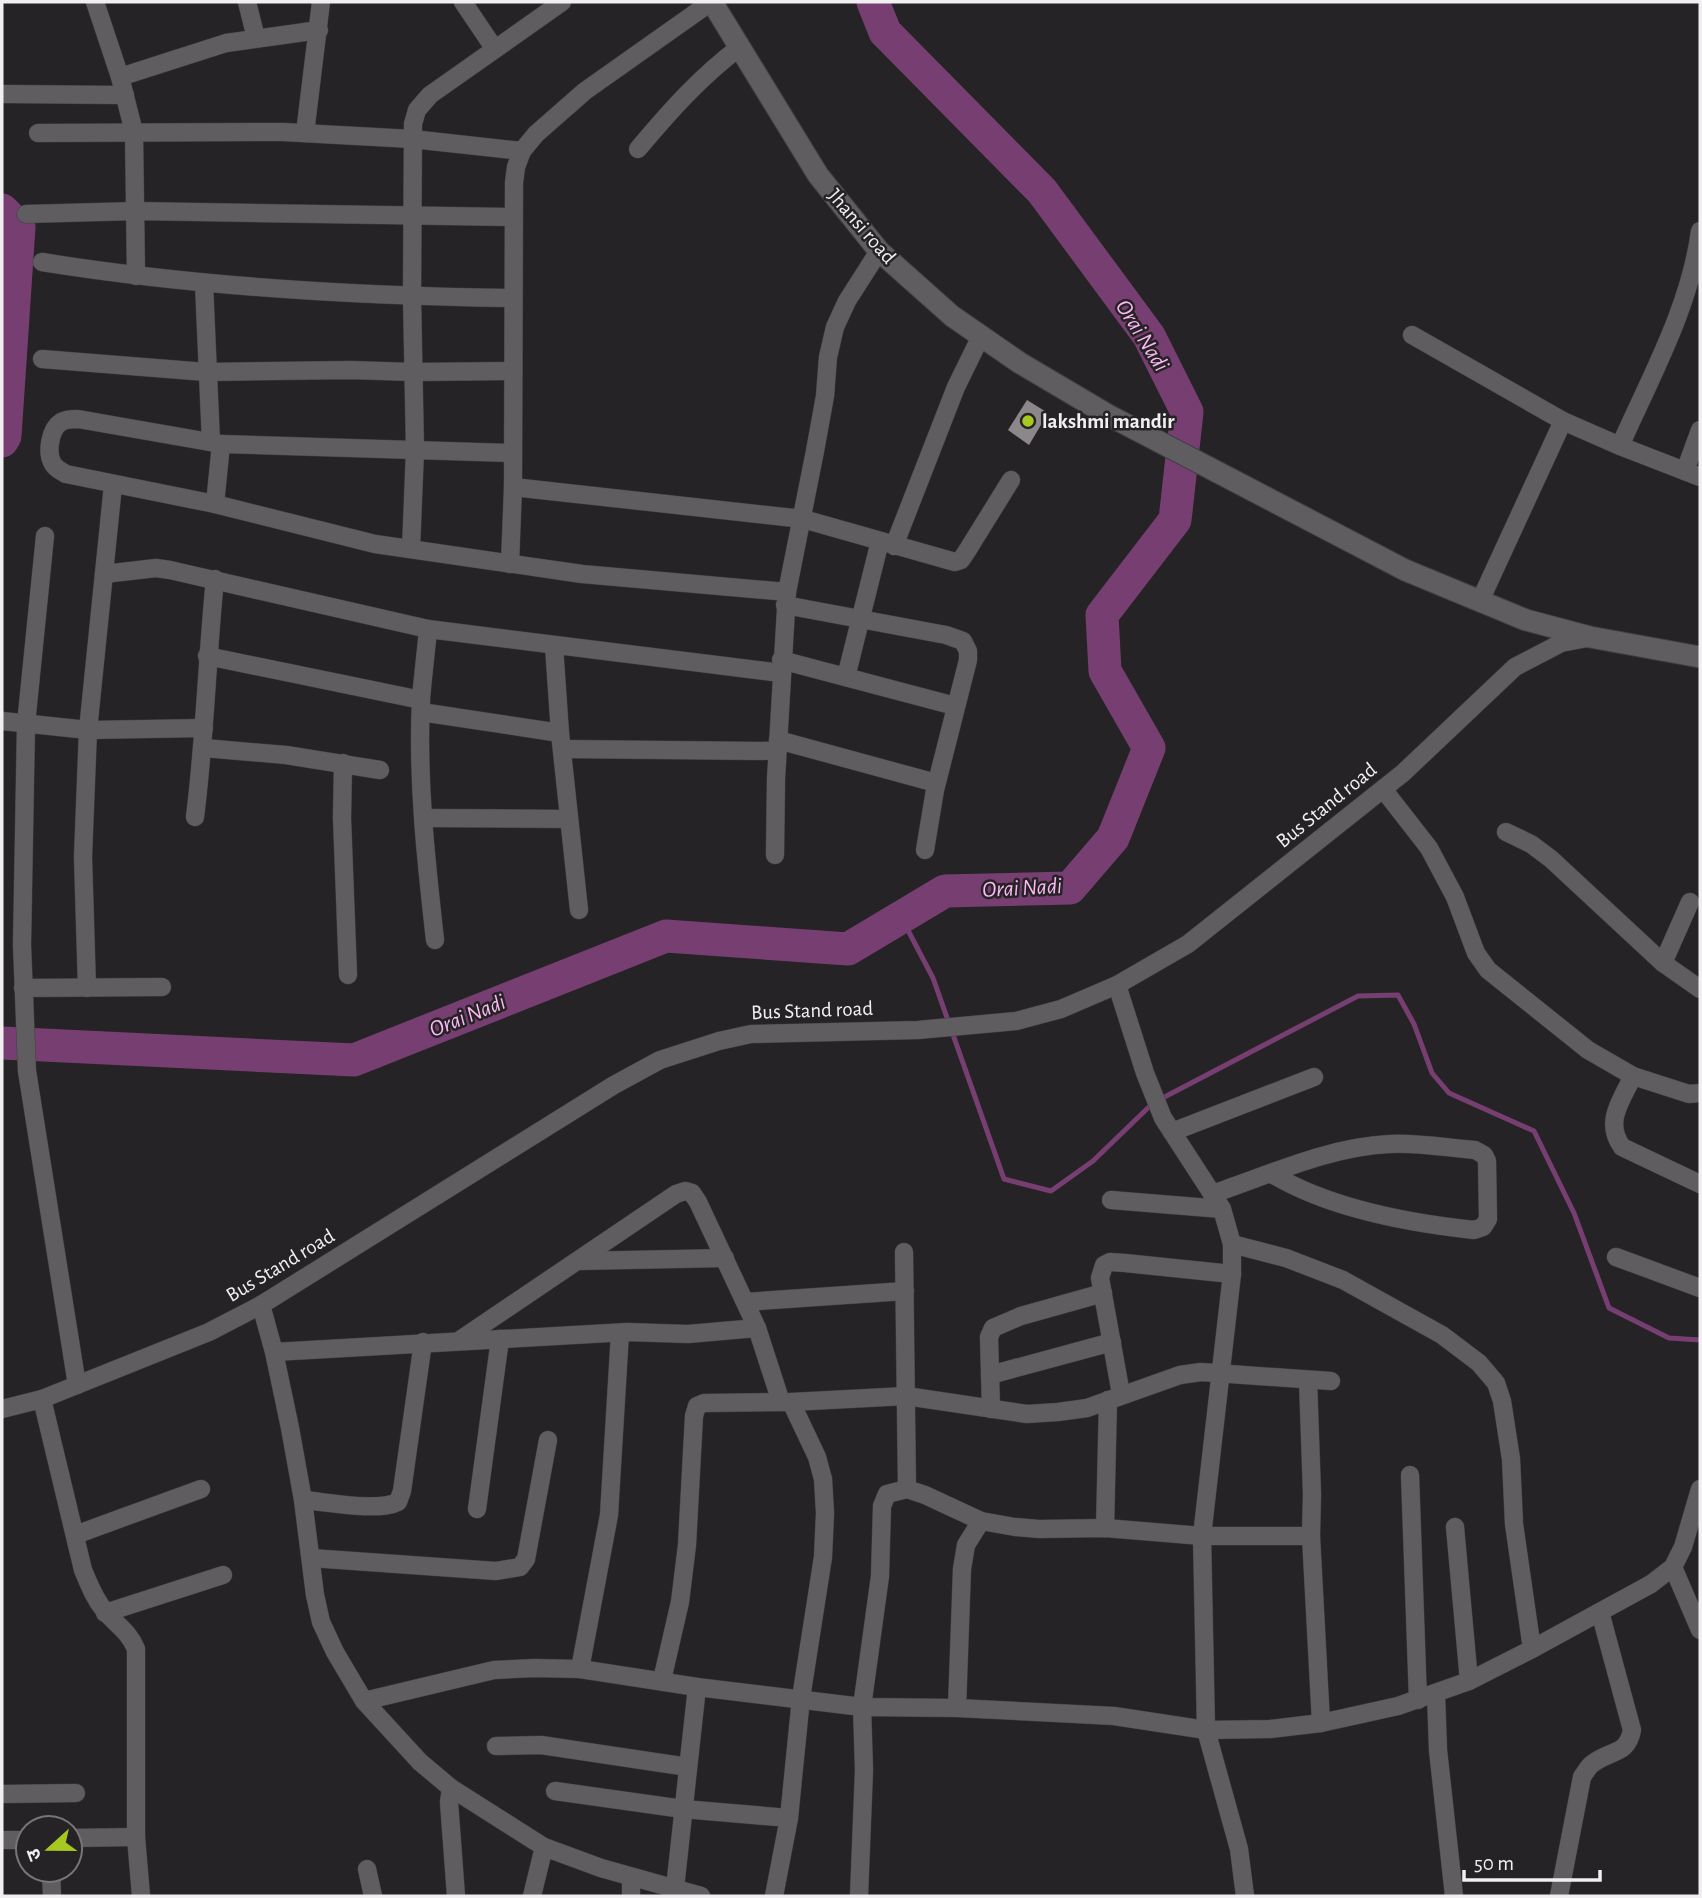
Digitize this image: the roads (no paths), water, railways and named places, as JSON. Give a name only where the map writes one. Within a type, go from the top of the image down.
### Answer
[{"type":"street","points":[[95,2],[120,77],[134,132],[136,276]]},
{"type":"street","points":[[247,2],[256,37]]},
{"type":"street","points":[[305,133],[321,2]]},
{"type":"street","points":[[463,2],[494,48]]},
{"type":"street","points":[[411,549],[415,450],[412,124],[417,110],[430,94],[562,2]]},
{"type":"street","points":[[510,564],[513,487],[513,217],[515,175],[522,151],[536,134],[584,91],[712,2]]},
{"type":"street","name":"Jhansi road","points":[[712,2],[818,174],[879,251],[952,316],[1020,363],[1108,415],[1405,570],[1526,620],[1590,637],[1700,657]]},
{"type":"street","points":[[120,77],[226,43],[318,30]]},
{"type":"street","points":[[638,149],[682,96],[711,68],[740,47]]},
{"type":"street","points":[[2,94],[125,95]]},
{"type":"street","points":[[38,133],[305,133],[412,139],[522,151]]},
{"type":"street","points":[[26,214],[136,211],[513,217]]},
{"type":"street","points":[[1620,446],[1698,264],[1700,231]]},
{"type":"street","points":[[775,855],[786,598],[803,519],[835,327],[847,301],[879,251]]},
{"type":"street","points":[[42,262],[204,284],[412,297],[513,298]]},
{"type":"street","points":[[204,284],[206,372],[216,443],[215,505]]},
{"type":"street","points":[[1412,335],[1563,421],[1693,474],[1700,430]]},
{"type":"street","points":[[846,677],[861,618],[887,543],[981,336]]},
{"type":"street","points":[[42,359],[206,372],[513,371]]},
{"type":"street","points":[[513,453],[216,443],[78,419],[60,422],[54,430],[49,450],[55,468],[66,474],[215,505],[375,544],[582,574],[786,598],[963,641],[968,651],[968,660],[936,783],[925,850]]},
{"type":"street","points":[[1480,601],[1563,421]]},
{"type":"street","points":[[513,487],[803,519],[955,562],[961,560],[1011,480]]},
{"type":"street","points":[[87,988],[83,857],[88,730],[113,485]]},
{"type":"street","points":[[44,536],[26,724],[23,988],[27,1070],[77,1385]]},
{"type":"street","points":[[104,574],[156,568],[215,579],[428,629],[554,646],[781,666],[846,677],[956,706]]},
{"type":"street","points":[[195,817],[204,748],[207,656],[215,579]]},
{"type":"street","points":[[428,629],[421,706],[424,818],[435,940]]},
{"type":"street","name":"Bus Stand road","points":[[2,1409],[42,1399],[209,1332],[261,1305],[614,1085],[660,1060],[751,1034],[918,1030],[1016,1021],[1061,1009],[1117,985],[1188,944],[1403,773],[1515,667],[1562,643],[1590,637]]},
{"type":"street","points":[[554,646],[579,910]]},
{"type":"street","points":[[207,656],[561,741],[778,745],[936,783]]},
{"type":"street","points":[[2,721],[88,730],[204,728]]},
{"type":"street","points":[[204,748],[286,755],[380,770]]},
{"type":"street","points":[[343,763],[342,818],[348,975]]},
{"type":"street","points":[[1382,789],[1429,848],[1455,897],[1476,953],[1488,971],[1588,1050],[1633,1076],[1689,1094],[1700,1093]]},
{"type":"street","points":[[424,818],[569,819]]},
{"type":"street","points":[[1506,832],[1531,844],[1551,859],[1663,963],[1700,989]]},
{"type":"street","points":[[1663,963],[1690,902]]},
{"type":"street","points":[[1117,985],[1145,1073],[1167,1125],[1217,1201],[1232,1244],[1232,1274],[1202,1536],[1206,1730],[1239,1849],[1245,1896]]},
{"type":"street","points":[[23,988],[162,987]]},
{"type":"street","points":[[1633,1076],[1614,1117],[1612,1128],[1616,1139],[1622,1147],[1700,1184]]},
{"type":"street","points":[[1167,1125],[1314,1077]]},
{"type":"street","points":[[1111,1199],[1217,1201],[1272,1174],[1359,1147],[1391,1143],[1475,1150],[1484,1155],[1487,1161],[1488,1219],[1483,1227],[1474,1230],[1396,1218],[1320,1197],[1296,1188],[1272,1174]]},
{"type":"street","points":[[460,1340],[676,1194],[685,1191],[692,1193],[698,1202],[746,1302],[786,1402],[817,1457],[823,1479],[825,1513],[822,1557],[801,1698],[789,1818],[774,1896]]},
{"type":"street","points":[[1232,1244],[1286,1258],[1343,1280],[1442,1335],[1479,1363],[1496,1383],[1503,1401],[1511,1459],[1514,1524],[1532,1650]]},
{"type":"street","points":[[904,1252],[907,1489]]},
{"type":"street","points":[[1616,1257],[1700,1288]]},
{"type":"street","points":[[576,1261],[725,1258]]},
{"type":"street","points":[[1105,1528],[1114,1397],[1112,1342],[1101,1271],[1104,1265],[1110,1262],[1232,1274]]},
{"type":"street","points":[[746,1302],[905,1291]]},
{"type":"street","points":[[991,1409],[989,1337],[993,1328],[1021,1315],[1103,1293]]},
{"type":"street","points":[[261,1305],[274,1352],[303,1500],[321,1622],[364,1701],[420,1762],[451,1788],[544,1847],[631,1877],[701,1896]]},
{"type":"street","points":[[274,1352],[460,1340],[620,1333],[688,1334],[757,1328]]},
{"type":"street","points":[[580,1669],[609,1515],[620,1333]]},
{"type":"street","points":[[477,1509],[500,1339]]},
{"type":"street","points":[[303,1500],[377,1506],[398,1502],[402,1491],[423,1342]]},
{"type":"street","points":[[990,1375],[1112,1342]]},
{"type":"street","points":[[662,1680],[680,1602],[687,1545],[694,1416],[697,1406],[715,1402],[786,1402],[906,1396],[1027,1414],[1087,1408],[1180,1375],[1201,1372],[1331,1381]]},
{"type":"street","points":[[1308,1380],[1311,1536],[1321,1723]]},
{"type":"street","points":[[42,1399],[83,1570],[105,1613],[131,1638],[136,1649],[136,1837],[141,1896]]},
{"type":"street","points":[[312,1558],[496,1571],[520,1567],[526,1559],[548,1440]]},
{"type":"street","points":[[1409,1475],[1427,1697],[1438,1750],[1454,1896]]},
{"type":"street","points":[[75,1535],[201,1489]]},
{"type":"street","points":[[859,1896],[864,1770],[862,1707],[880,1576],[882,1506],[887,1494],[907,1489],[981,1521],[1039,1529],[1105,1528],[1202,1536],[1311,1536]]},
{"type":"street","points":[[364,1701],[494,1670],[580,1669],[697,1687],[862,1707],[957,1708],[1114,1716],[1206,1730],[1270,1729],[1321,1723],[1427,1697],[1469,1681],[1532,1650],[1651,1584],[1673,1567],[1683,1547],[1700,1489]]},
{"type":"street","points":[[957,1708],[962,1569],[967,1545],[981,1521]]},
{"type":"street","points":[[1455,1527],[1469,1681]]},
{"type":"street","points":[[1673,1567],[1700,1630]]},
{"type":"street","points":[[105,1613],[223,1575]]},
{"type":"street","points":[[1559,1896],[1581,1777],[1591,1765],[1622,1750],[1629,1743],[1632,1730],[1600,1612]]},
{"type":"street","points":[[675,1888],[697,1687]]},
{"type":"street","points":[[495,1746],[555,1746],[688,1767]]},
{"type":"street","points":[[451,1788],[450,1815],[456,1896]]},
{"type":"street","points":[[555,1791],[683,1809],[789,1818]]},
{"type":"street","points":[[2,1794],[76,1793]]},
{"type":"street","points":[[84,1839],[136,1837]]},
{"type":"street","points":[[532,1896],[544,1847]]},
{"type":"street","points":[[367,1869],[373,1896]]},
{"type":"street","points":[[631,1877],[631,1896]]},
{"type":"waterway","name":"Orai Nadi","points":[[2,1043],[354,1060],[666,936],[848,949],[945,891],[1070,888],[1113,838],[1149,748],[1105,671],[1102,615],[1175,520],[1187,412],[1149,336],[1042,191],[885,32],[873,2]]},
{"type":"waterway","name":"Orai Nadi","points":[[2,210],[19,227],[5,436],[2,441]]},
{"type":"waterway","points":[[901,917],[933,978],[1004,1179],[1051,1191],[1093,1161],[1153,1103],[1358,996],[1398,995],[1414,1024],[1432,1073],[1449,1093],[1534,1131],[1574,1213],[1609,1308],[1669,1338],[1700,1340]]},
{"type":"place","name":"lakshmi mandir","points":[[1028,421]]}]
